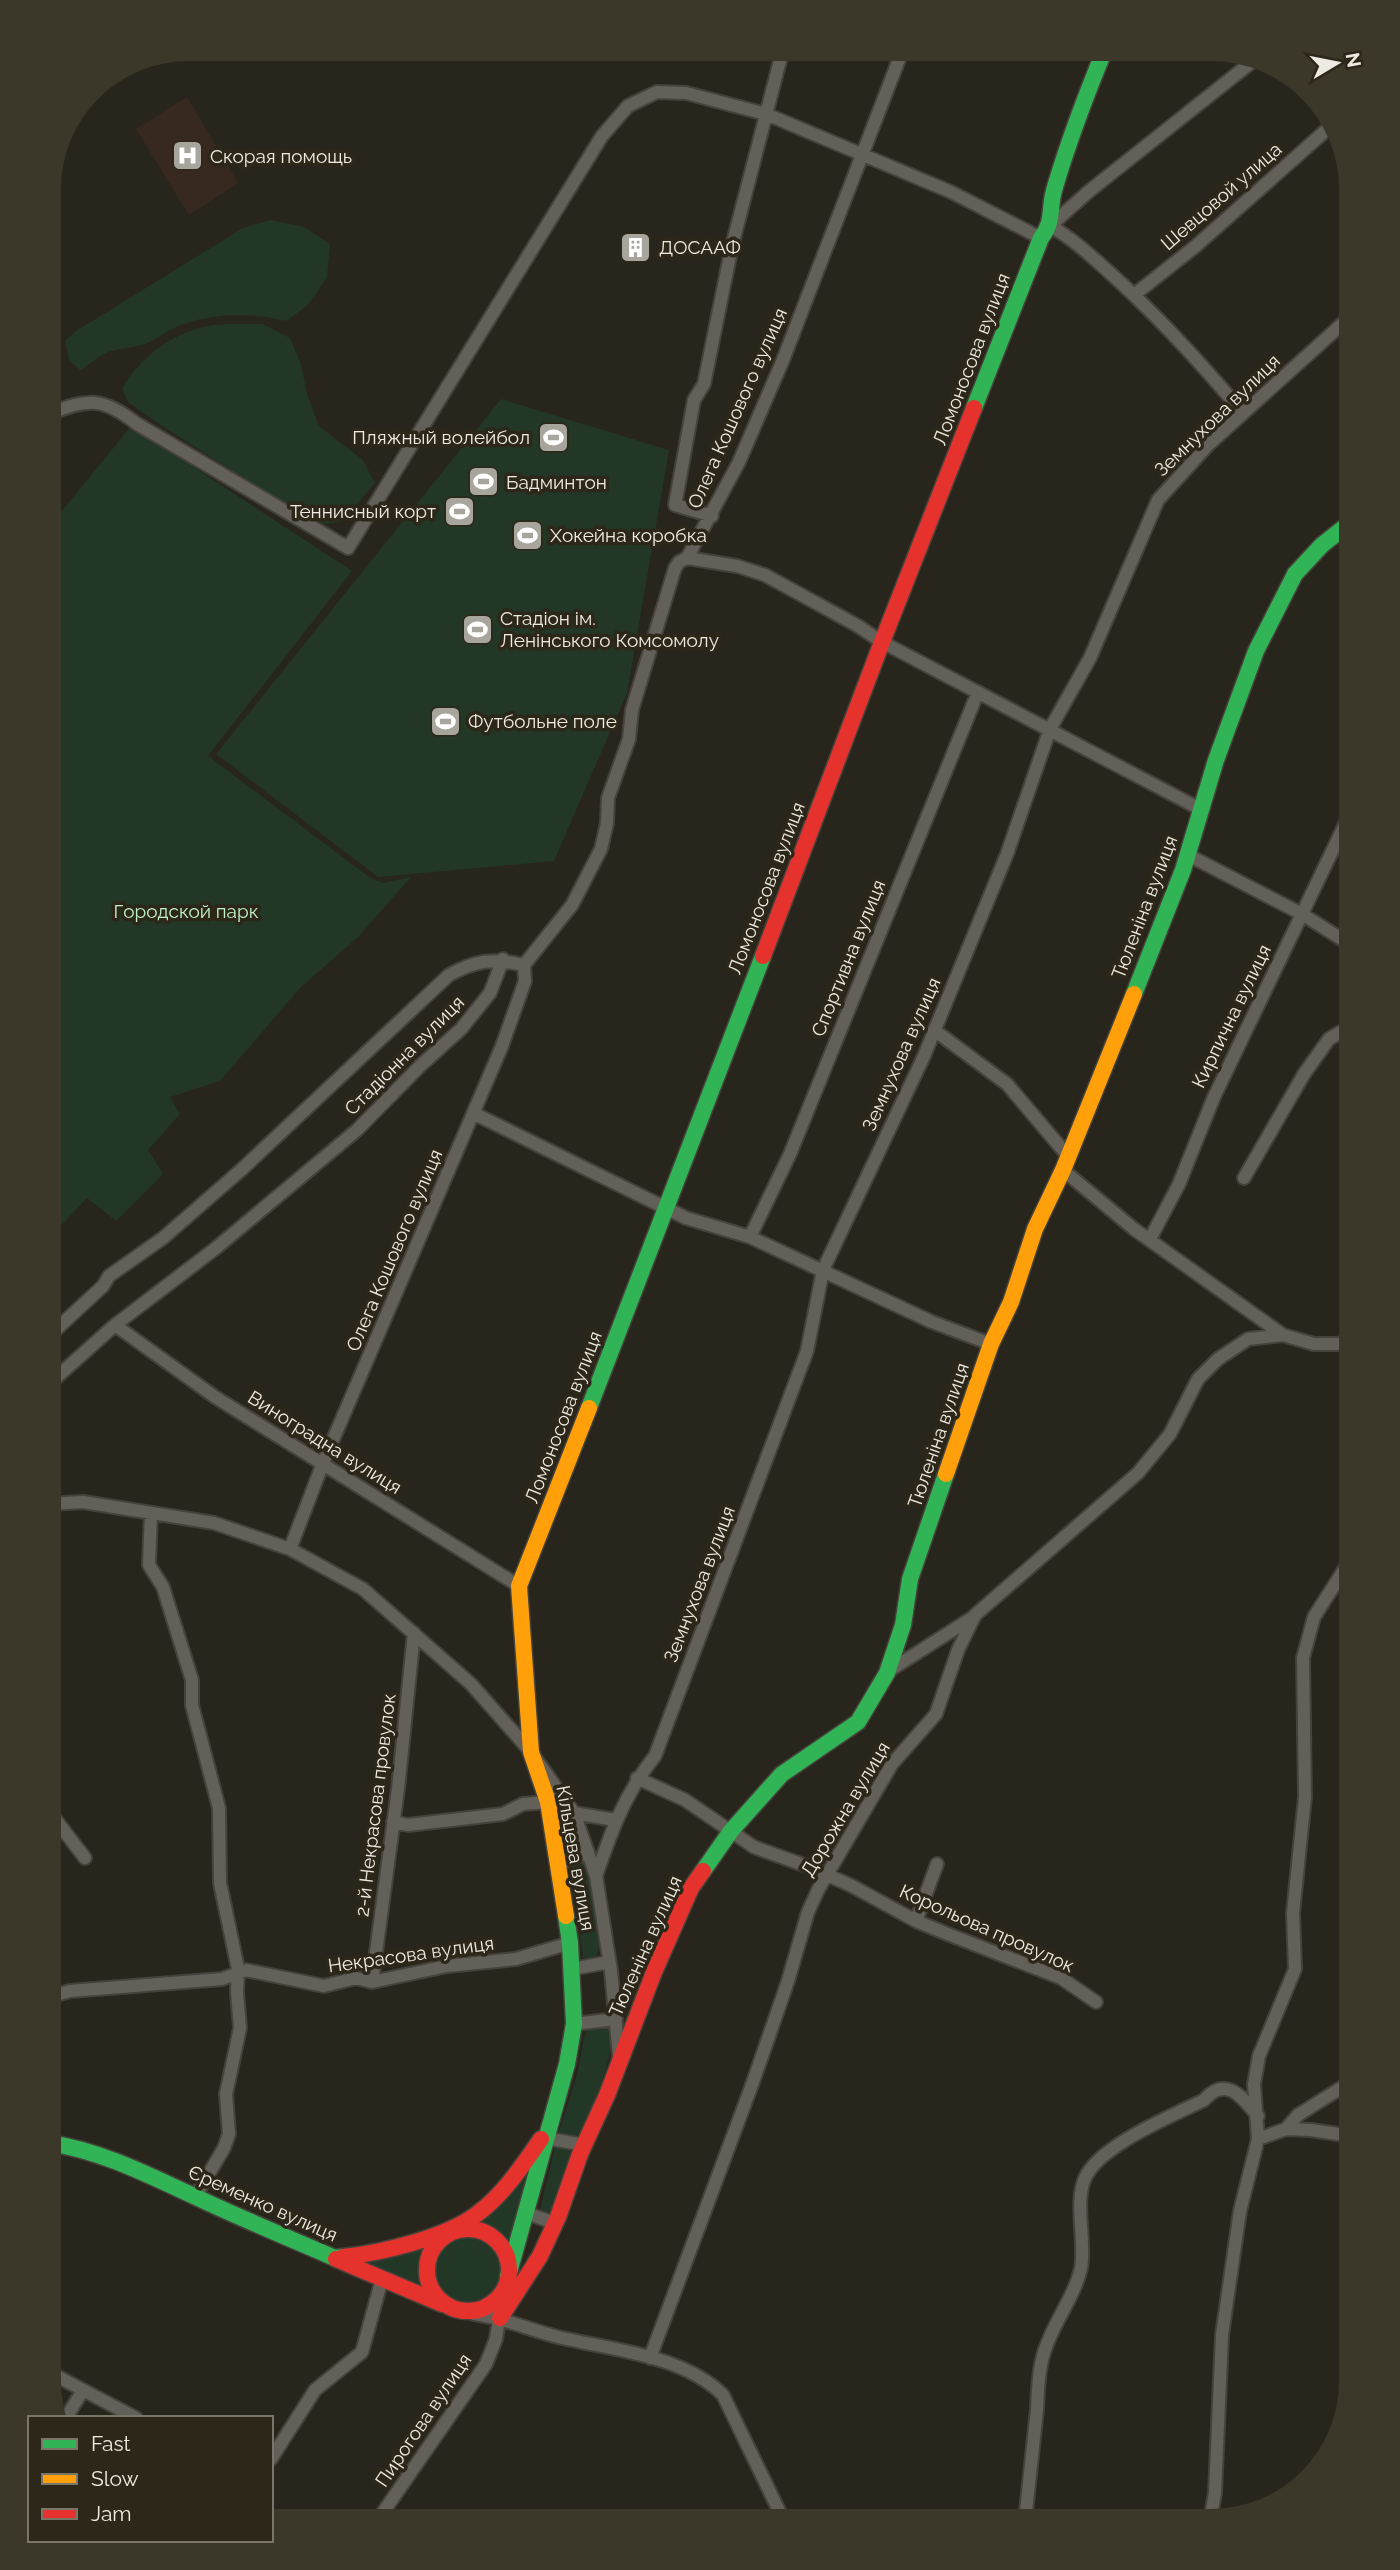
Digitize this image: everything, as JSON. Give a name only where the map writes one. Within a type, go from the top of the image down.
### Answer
[{"type":"street","points":[[712,516],[675,505],[694,400],[704,384],[732,246],[780,62]]},
{"type":"street","name":"Олега Кошового вулиця","points":[[290,1549],[323,1463],[502,1046],[525,981],[524,965],[572,905],[601,849],[607,823],[608,798],[629,739],[632,710],[675,568],[687,558],[739,462],[783,360],[898,62]]},
{"type":"street","name":"Ломоносова вулиця","points":[[531,1752],[519,1586],[668,1207],[882,642],[1045,232],[1058,175],[1076,119],[1100,62]]},
{"type":"street","points":[[1045,232],[1088,192],[1246,67]]},
{"type":"street","points":[[62,409],[78,402],[98,402],[119,410],[137,424],[348,548],[602,136],[628,106],[657,92],[686,93],[766,114],[1045,232],[1070,237],[1181,340],[1243,413]]},
{"type":"street","name":"Шевцовой улица","points":[[1134,295],[1197,245],[1325,131]]},
{"type":"street","name":"Земнухова вулиця","points":[[596,1876],[615,1820],[637,1778],[655,1756],[803,1364],[823,1270],[934,1030],[1007,854],[1050,729],[1090,658],[1158,500],[1208,445],[1339,327]]},
{"type":"street","name":"Тюленіна вулиця","points":[[500,2318],[540,2256],[555,2223],[584,2145],[691,1888],[732,1831],[782,1774],[858,1722],[887,1673],[903,1625],[910,1579],[991,1344],[1011,1302],[1035,1229],[1066,1163],[1188,855],[1216,760],[1256,651],[1295,573],[1339,532]]},
{"type":"street","points":[[687,558],[737,566],[765,575],[858,625],[882,642],[1202,810]]},
{"type":"street","name":"Спортивна вулиця","points":[[750,1237],[790,1154],[978,692]]},
{"type":"street","name":"Кирпична вулиця","points":[[1150,1239],[1179,1184],[1214,1097],[1339,837]]},
{"type":"street","points":[[1188,855],[1302,914],[1339,937]]},
{"type":"street","points":[[503,960],[524,965]]},
{"type":"street","name":"Стадіонна вулиця","points":[[61,1324],[103,1286],[109,1276],[163,1238],[231,1178],[449,975],[469,964],[503,960],[490,993],[461,1029],[357,1130],[216,1248],[115,1325],[61,1373]]},
{"type":"street","points":[[934,1030],[1007,1084],[1066,1163],[1134,1229],[1283,1335],[1314,1344],[1339,1344]]},
{"type":"street","points":[[1244,1178],[1304,1074],[1329,1039],[1339,1033]]},
{"type":"street","points":[[474,1112],[686,1218],[750,1237],[932,1322],[991,1344]]},
{"type":"street","name":"Виноградна вулиця","points":[[115,1325],[215,1397],[519,1586]]},
{"type":"street","name":"Дорожна вулиця","points":[[650,2358],[753,2082],[788,1981],[807,1912],[892,1764],[936,1714],[958,1650],[975,1615],[1138,1473],[1170,1434],[1198,1379],[1218,1359],[1248,1339],[1283,1335]]},
{"type":"street","name":"Кільцева вулиця","points":[[61,1503],[83,1502],[214,1522],[290,1549],[363,1588],[471,1684],[531,1752],[548,1802],[569,1943],[574,2024],[567,2064],[501,2296]]},
{"type":"street","points":[[151,1513],[149,1565],[163,1587],[192,1680],[191,1705],[219,1808],[220,1883],[238,1973],[240,2028],[226,2094],[229,2134],[224,2148],[195,2197]]},
{"type":"street","points":[[1212,2509],[1222,2335],[1240,2211],[1258,2139],[1254,2084],[1259,2056],[1295,1969],[1293,1913],[1305,1797],[1303,1658],[1314,1617],[1339,1576]]},
{"type":"street","points":[[887,1673],[975,1615]]},
{"type":"street","name":"2-й Некрасова провулок","points":[[372,1982],[414,1633]]},
{"type":"street","points":[[531,1752],[574,1813],[596,1876],[610,1962],[619,2060]]},
{"type":"street","name":"Корольова провулок","points":[[637,1778],[685,1800],[754,1847],[852,1886],[916,1921],[1062,1978],[1096,2002]]},
{"type":"street","points":[[393,1822],[408,1825],[503,1814],[523,1804],[548,1802]]},
{"type":"street","points":[[574,1813],[615,1820]]},
{"type":"street","points":[[61,1827],[85,1858]]},
{"type":"street","points":[[557,1865],[588,1852]]},
{"type":"street","points":[[916,1921],[937,1864]]},
{"type":"street","name":"Некрасова вулиця","points":[[61,1994],[222,1979],[246,1970],[324,1986],[356,1978],[372,1982],[447,1966],[516,1959],[569,1943]]},
{"type":"street","points":[[572,1969],[610,1962]]},
{"type":"street","points":[[574,2024],[616,2019]]},
{"type":"street","points":[[1026,2509],[1042,2359],[1052,2329],[1080,2269],[1081,2211],[1085,2179],[1097,2162],[1123,2141],[1204,2100],[1211,2092],[1224,2088],[1231,2090],[1258,2116]]},
{"type":"street","points":[[1286,2129],[1298,2115],[1339,2090]]},
{"type":"street","points":[[1258,2139],[1286,2129],[1339,2134]]},
{"type":"street","points":[[546,2134],[584,2145]]},
{"type":"street","name":"Єременко вулиця","points":[[61,2145],[76,2147],[141,2169],[195,2197],[335,2258],[364,2255],[452,2230],[478,2213],[517,2173],[546,2134]]},
{"type":"street","points":[[526,2213],[555,2223]]},
{"type":"street","points":[[445,2305],[429,2286],[427,2262],[433,2247],[452,2230],[476,2228],[492,2235],[508,2254],[508,2276]]},
{"type":"street","points":[[335,2258],[467,2313],[500,2318],[562,2338],[650,2358],[686,2370],[712,2384],[723,2395],[778,2509]]},
{"type":"street","points":[[273,2456],[315,2390],[362,2352],[382,2279]]},
{"type":"street","points":[[467,2313],[483,2310],[497,2302],[501,2296]]},
{"type":"street","name":"Пирогова вулиця","points":[[386,2508],[485,2364],[496,2339],[501,2296]]},
{"type":"street","points":[[61,2378],[132,2416]]},
{"type":"street","points":[[67,2416],[83,2390]]},
{"type":"shaded area","name":"Скорая помощь","points":[[187,97],[238,183],[189,215],[136,129]]},
{"type":"green space","points":[[270,220],[304,227],[330,244],[327,277],[308,305],[286,321],[243,315],[200,319],[174,328],[145,344],[108,352],[80,370],[69,360],[65,341],[76,331],[243,228]]},
{"type":"green space","points":[[263,324],[290,338],[301,364],[307,394],[319,426],[363,460],[375,483],[343,521],[327,524],[315,520],[269,494],[128,402],[122,388],[150,355],[186,333],[214,325]]},
{"type":"green space","name":"Стадіон ім. Ленінського Комсомолу","points":[[501,399],[669,450],[627,693],[554,861],[378,877],[216,754]]},
{"type":"green space","name":"Городской парк","points":[[131,426],[352,571],[208,756],[369,877],[383,883],[411,877],[358,937],[300,988],[220,1081],[170,1097],[180,1114],[148,1150],[163,1174],[116,1221],[87,1198],[62,1225],[62,511]]},
{"type":"green space","points":[[583,1862],[587,1868],[599,1946],[596,1957],[588,1960],[583,1957],[570,1873],[576,1864]]},
{"type":"green space","points":[[590,2025],[609,2027],[610,2050],[607,2066],[578,2138],[558,2134]]},
{"type":"green space","points":[[556,2143],[574,2147],[554,2207],[549,2212],[539,2214]]},
{"type":"green space","points":[[528,2173],[511,2243],[481,2222]]},
{"type":"green space","points":[[468,2236],[481,2239],[491,2246],[498,2256],[501,2269],[498,2282],[491,2292],[481,2299],[468,2302],[455,2299],[445,2292],[438,2282],[435,2269],[438,2256],[445,2246],[455,2239]]},
{"type":"green space","points":[[424,2249],[421,2287],[364,2262]]},
{"type":"traffic: fast","points":[[974,408],[1048,225],[1060,169],[1100,62]]},
{"type":"traffic: fast","points":[[1134,994],[1183,870],[1216,760],[1256,651],[1295,574],[1322,545],[1339,532]]},
{"type":"traffic: fast","points":[[589,1408],[763,956]]},
{"type":"traffic: fast","points":[[703,1871],[731,1831],[782,1774],[858,1722],[887,1673],[903,1625],[910,1579],[946,1474]]},
{"type":"traffic: fast","points":[[508,2276],[567,2064],[574,2024],[566,1916]]},
{"type":"traffic: fast","points":[[61,2145],[124,2165],[335,2258],[343,2257]]},
{"type":"traffic: slow","points":[[946,1474],[991,1344],[1011,1302],[1035,1229],[1063,1170],[1134,994]]},
{"type":"traffic: slow","points":[[566,1916],[548,1802],[531,1752],[519,1586],[589,1408]]},
{"type":"traffic: jam","points":[[763,956],[974,408]]},
{"type":"traffic: jam","points":[[500,2318],[540,2256],[558,2217],[580,2154],[607,2095],[654,1972],[691,1888],[703,1871]]},
{"type":"traffic: jam","points":[[343,2257],[413,2243],[464,2222],[477,2214],[504,2189],[541,2139]]},
{"type":"traffic: jam","points":[[460,2229],[476,2229],[491,2236],[502,2247],[509,2262],[509,2270],[506,2286],[497,2299],[476,2311],[460,2311],[445,2304],[434,2293],[427,2278],[427,2262],[434,2247],[445,2236],[460,2229]]},
{"type":"traffic: jam","points":[[336,2259],[442,2304]]},
{"type":"place","name":"Скорая помощь","points":[[187,156]]},
{"type":"place","name":"ДОСААФ","points":[[636,247]]},
{"type":"place","name":"Пляжный волейбол","points":[[553,437]]},
{"type":"place","name":"Бадминтон","points":[[483,482]]},
{"type":"place","name":"Теннисный корт","points":[[459,511]]},
{"type":"place","name":"Хокейна коробка","points":[[527,535]]},
{"type":"place","name":"Стадіон ім. Ленінського Комсомолу","points":[[477,629]]},
{"type":"place","name":"Футбольне поле","points":[[445,721]]}]
